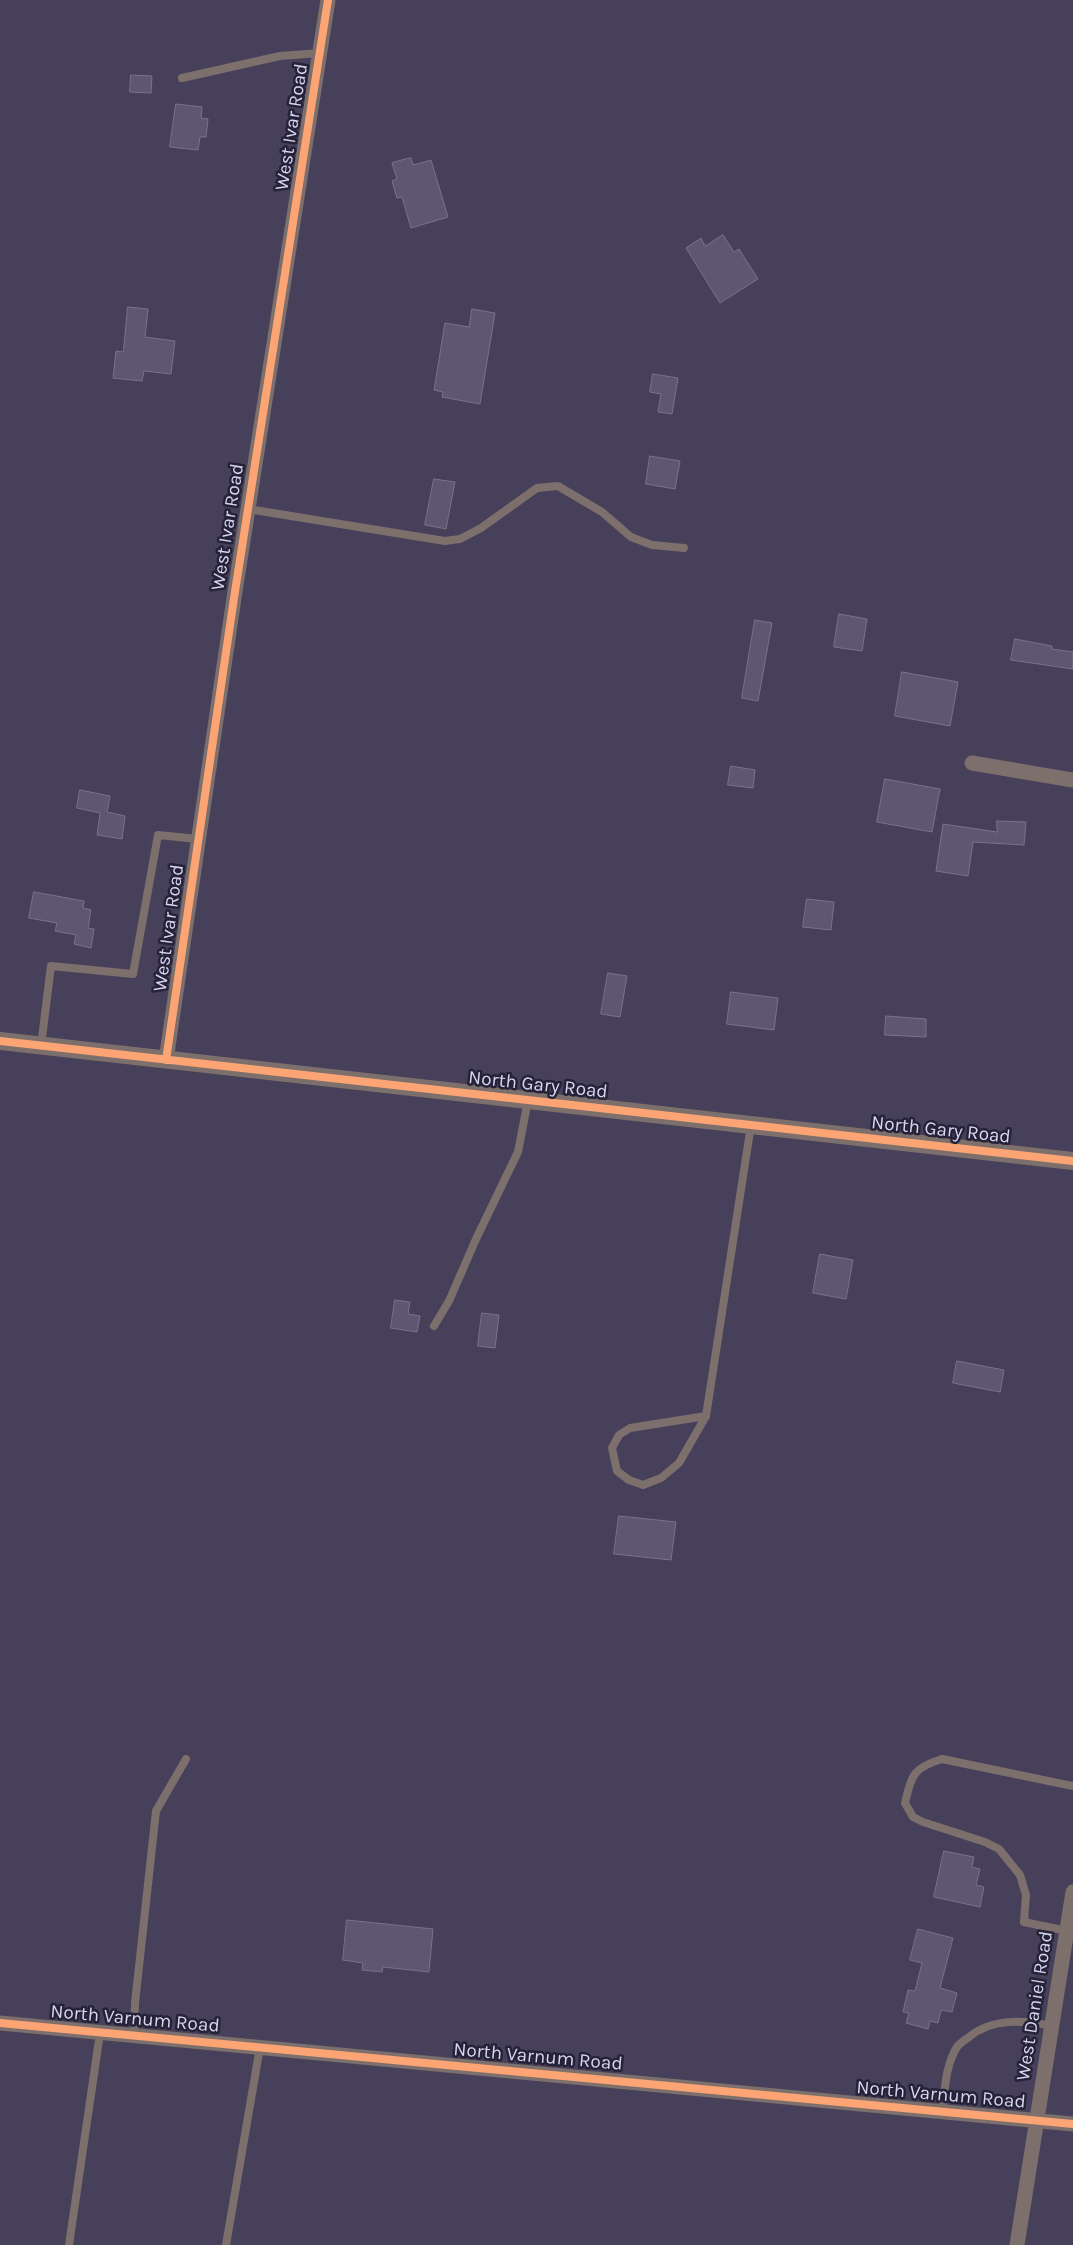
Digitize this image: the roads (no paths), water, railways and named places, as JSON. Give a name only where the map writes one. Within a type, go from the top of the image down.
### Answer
[{"type":"street","name":"West Ivar Road","points":[[166,1060],[248,509],[328,0]]},
{"type":"street","points":[[972,764],[1073,780]]},
{"type":"street","name":"North Gary Road","points":[[0,1042],[1073,1160]]},
{"type":"street","name":"West Daniel Road","points":[[1017,2245],[1073,1892]]},
{"type":"street","name":"North Varnum Road","points":[[0,2023],[1073,2124]]},
{"type":"lane","points":[[182,78],[280,56],[320,53]]},
{"type":"lane","points":[[248,509],[445,541],[460,539],[481,528],[537,488],[558,486],[602,512],[631,537],[652,545],[684,548]]},
{"type":"lane","points":[[41,1046],[51,966],[133,974],[158,834],[198,839]]},
{"type":"lane","points":[[434,1326],[449,1301],[476,1239],[518,1152],[528,1100]]},
{"type":"lane","points":[[706,1416],[630,1428],[619,1435],[612,1448],[617,1471],[629,1480],[643,1485],[661,1478],[679,1463],[706,1416],[751,1125]]},
{"type":"lane","points":[[134,2036],[135,2003],[156,1810],[186,1759]]},
{"type":"lane","points":[[1067,1930],[1024,1922],[1026,1896],[1020,1875],[999,1849],[913,1817],[905,1803],[913,1775],[922,1765],[942,1759],[1073,1786]]},
{"type":"lane","points":[[942,2112],[948,2070],[958,2047],[977,2030],[1006,2021],[1034,2022],[1051,2026]]},
{"type":"lane","points":[[69,2245],[100,2033]]},
{"type":"lane","points":[[226,2245],[260,2047]]}]
